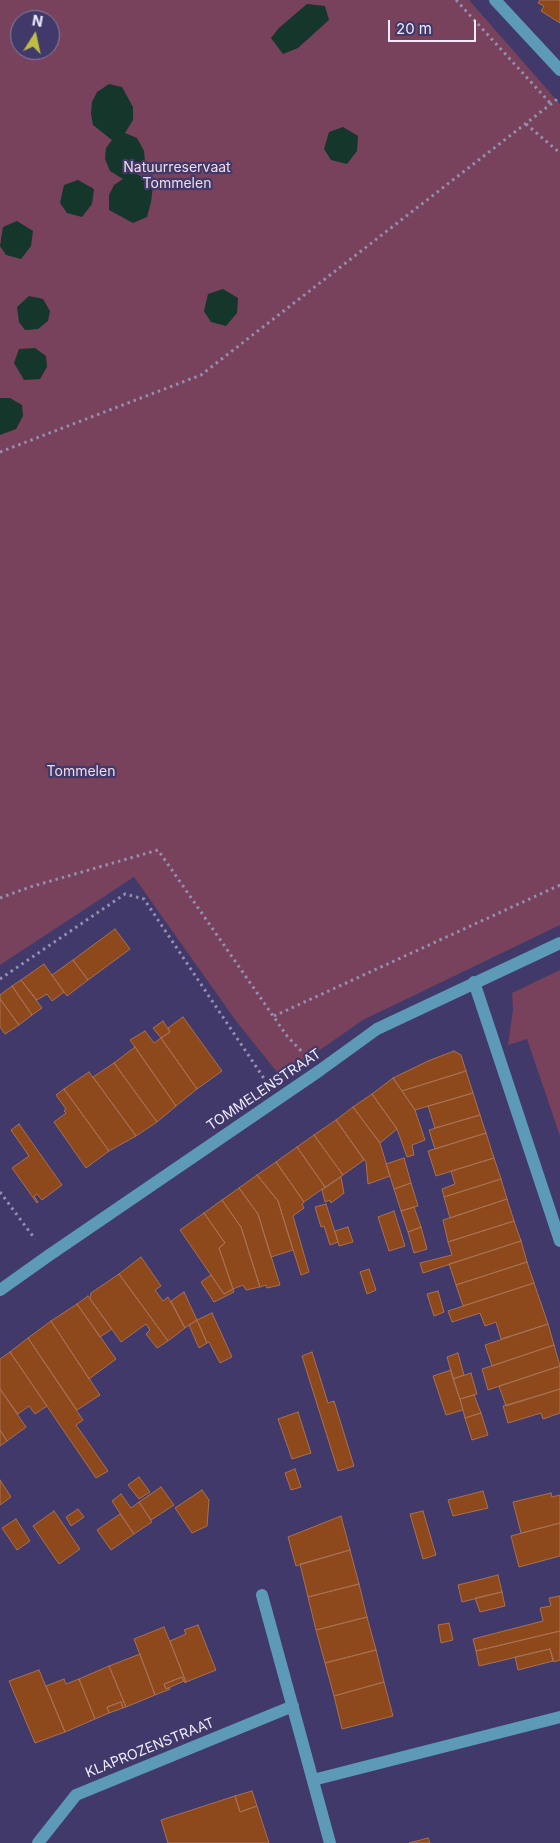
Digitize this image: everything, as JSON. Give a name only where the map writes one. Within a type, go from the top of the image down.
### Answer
[{"type":"street","points":[[495,0],[560,70]]},
{"type":"street","name":"TOMMELENSTRAAT","points":[[0,1290],[278,1100],[377,1028],[560,943]]},
{"type":"street","points":[[474,982],[560,1241]]},
{"type":"street","points":[[262,1595],[330,1843]]},
{"type":"street","name":"KLAPROZENSTRAAT","points":[[38,1843],[76,1795],[293,1706]]},
{"type":"street","points":[[313,1780],[560,1717]]},
{"type":"path","points":[[456,0],[552,104]]},
{"type":"path","points":[[0,452],[201,375],[560,98]]},
{"type":"path","points":[[526,124],[560,153]]},
{"type":"path","points":[[0,898],[30,887],[158,850],[287,1036],[319,1071]]},
{"type":"path","points":[[274,1016],[560,885]]},
{"type":"path","points":[[0,979],[125,894],[144,899],[278,1100]]},
{"type":"path","points":[[0,1192],[48,1256]]},
{"type":"green space","points":[[0,0],[469,0],[560,104],[560,925],[363,1020],[281,1077],[236,1021],[134,877],[0,965]]},
{"type":"green space","points":[[560,970],[560,1136],[527,1039],[508,1045],[513,1009],[512,993]]},
{"type":"shaded area","points":[[307,4],[325,6],[329,20],[298,48],[283,54],[271,38],[279,28]]},
{"type":"shaded area","points":[[109,84],[122,87],[133,107],[133,120],[125,133],[137,138],[144,151],[145,162],[135,173],[153,186],[147,217],[133,223],[109,210],[109,195],[114,185],[123,179],[110,171],[105,159],[106,148],[112,140],[93,125],[91,114],[92,102],[97,92]]},
{"type":"shaded area","points":[[343,127],[358,136],[357,151],[347,164],[331,160],[324,149],[329,132]]},
{"type":"shaded area","points":[[78,180],[94,189],[92,204],[82,217],[67,213],[60,203],[64,185]]},
{"type":"shaded area","points":[[17,221],[33,231],[31,246],[21,259],[6,255],[0,246],[3,227]]},
{"type":"shaded area","points":[[223,289],[238,298],[237,313],[226,326],[211,322],[204,311],[208,294]]},
{"type":"shaded area","points":[[29,296],[43,299],[50,311],[48,321],[38,329],[25,330],[19,322],[17,307]]},
{"type":"shaded area","points":[[35,348],[46,356],[47,367],[40,379],[24,380],[14,363],[19,349]]},
{"type":"shaded area","points":[[0,398],[10,398],[22,405],[23,416],[16,429],[0,435]]},
{"type":"building","points":[[540,0],[560,0],[560,23],[541,11],[544,6],[538,3]]},
{"type":"building","points":[[115,929],[130,949],[88,980],[73,960]]},
{"type":"building","points":[[73,960],[88,980],[67,996],[52,975]]},
{"type":"building","points":[[44,964],[64,992],[52,1001],[47,994],[37,1000],[21,980]]},
{"type":"building","points":[[21,980],[42,1008],[32,1015],[12,986]]},
{"type":"building","points":[[12,986],[32,1015],[19,1025],[0,999],[0,995]]},
{"type":"building","points":[[0,999],[19,1025],[5,1034],[0,1027]]},
{"type":"building","points":[[183,1017],[222,1071],[197,1089],[161,1038],[170,1032],[168,1028]]},
{"type":"building","points":[[163,1021],[170,1032],[161,1038],[153,1028]]},
{"type":"building","points":[[145,1031],[154,1043],[161,1038],[197,1089],[176,1106],[130,1040]]},
{"type":"building","points":[[135,1047],[176,1106],[157,1122],[114,1063]]},
{"type":"building","points":[[454,1051],[461,1055],[466,1071],[402,1091],[393,1078],[428,1061]]},
{"type":"building","points":[[114,1063],[157,1122],[136,1136],[93,1077]]},
{"type":"building","points":[[466,1071],[473,1093],[415,1110],[402,1091]]},
{"type":"building","points":[[89,1072],[136,1136],[109,1151],[64,1089]]},
{"type":"building","points":[[393,1078],[415,1110],[425,1140],[412,1145],[414,1155],[407,1157],[397,1129],[372,1094]]},
{"type":"building","points":[[64,1089],[109,1151],[86,1168],[54,1122],[66,1113],[64,1111],[66,1109],[56,1095]]},
{"type":"building","points":[[473,1093],[480,1115],[435,1128],[428,1106]]},
{"type":"building","points":[[372,1094],[397,1129],[380,1143],[353,1107]]},
{"type":"building","points":[[353,1107],[380,1143],[390,1176],[368,1184],[366,1162],[336,1120]]},
{"type":"building","points":[[480,1115],[486,1133],[435,1149],[429,1130]]},
{"type":"building","points":[[336,1120],[364,1160],[343,1175],[314,1135]]},
{"type":"building","points":[[19,1124],[62,1185],[42,1200],[37,1194],[34,1196],[37,1203],[12,1168],[29,1156],[11,1130]]},
{"type":"building","points":[[486,1133],[494,1158],[436,1176],[428,1151]]},
{"type":"building","points":[[314,1135],[343,1175],[325,1187],[297,1147]]},
{"type":"building","points":[[297,1147],[325,1187],[304,1202],[276,1162]]},
{"type":"building","points":[[404,1158],[411,1183],[394,1189],[386,1164]]},
{"type":"building","points":[[494,1158],[501,1179],[444,1197],[442,1189],[455,1184],[451,1171]]},
{"type":"building","points":[[276,1162],[304,1202],[302,1204],[304,1208],[293,1216],[309,1272],[301,1275],[278,1201],[257,1175]]},
{"type":"building","points":[[257,1175],[278,1201],[293,1250],[271,1257],[258,1214],[239,1188]]},
{"type":"building","points":[[341,1177],[344,1193],[331,1203],[330,1200],[325,1202],[322,1190]]},
{"type":"building","points":[[501,1179],[507,1199],[450,1218],[444,1197]]},
{"type":"building","points":[[411,1183],[418,1206],[401,1211],[394,1189]]},
{"type":"building","points":[[239,1188],[258,1214],[280,1285],[267,1288],[266,1285],[260,1287],[241,1227],[222,1200]]},
{"type":"building","points":[[507,1199],[514,1221],[448,1242],[443,1220]]},
{"type":"building","points":[[222,1200],[241,1227],[260,1287],[246,1290],[243,1285],[233,1289],[219,1248],[225,1243],[204,1213]]},
{"type":"building","points":[[326,1204],[338,1242],[330,1245],[324,1226],[321,1227],[315,1207]]},
{"type":"building","points":[[414,1207],[421,1227],[408,1232],[401,1211]]},
{"type":"building","points":[[394,1211],[405,1246],[389,1251],[378,1217]]},
{"type":"building","points":[[204,1213],[225,1243],[219,1248],[233,1289],[224,1294],[180,1230]]},
{"type":"building","points":[[514,1221],[521,1241],[423,1273],[420,1263],[452,1255],[448,1242]]},
{"type":"building","points":[[348,1227],[353,1242],[339,1246],[335,1231]]},
{"type":"building","points":[[421,1227],[427,1249],[414,1253],[408,1232]]},
{"type":"building","points":[[521,1241],[527,1262],[456,1285],[449,1264]]},
{"type":"building","points":[[141,1257],[161,1286],[155,1290],[163,1301],[168,1297],[185,1328],[168,1341],[119,1274]]},
{"type":"building","points":[[527,1262],[534,1283],[463,1306],[456,1285]]},
{"type":"building","points":[[369,1269],[376,1290],[367,1294],[360,1272]]},
{"type":"building","points":[[119,1274],[168,1341],[157,1348],[146,1334],[150,1330],[146,1324],[121,1342],[90,1299],[91,1293]]},
{"type":"building","points":[[211,1275],[224,1294],[233,1289],[234,1292],[214,1302],[201,1282]]},
{"type":"building","points":[[534,1283],[548,1324],[501,1339],[496,1322],[485,1326],[480,1313],[452,1322],[448,1311]]},
{"type":"building","points":[[438,1291],[444,1312],[434,1316],[427,1294]]},
{"type":"building","points":[[184,1292],[197,1320],[185,1328],[171,1301]]},
{"type":"building","points":[[88,1296],[112,1329],[100,1337],[77,1304]]},
{"type":"building","points":[[77,1304],[116,1359],[89,1379],[51,1321]]},
{"type":"building","points":[[212,1313],[232,1357],[220,1363],[209,1342],[207,1343],[197,1320]]},
{"type":"building","points":[[197,1320],[207,1343],[199,1348],[189,1325]]},
{"type":"building","points":[[51,1321],[100,1395],[77,1410],[28,1338]]},
{"type":"building","points":[[548,1324],[554,1345],[492,1366],[485,1345]]},
{"type":"building","points":[[28,1338],[83,1420],[76,1425],[108,1471],[96,1478],[10,1352]]},
{"type":"building","points":[[554,1345],[560,1366],[488,1390],[482,1369]]},
{"type":"building","points":[[10,1352],[47,1406],[35,1414],[29,1406],[18,1414],[0,1389],[0,1359]]},
{"type":"building","points":[[312,1352],[328,1403],[334,1401],[354,1466],[338,1471],[302,1356]]},
{"type":"building","points":[[458,1353],[464,1375],[453,1379],[447,1357]]},
{"type":"building","points":[[560,1366],[560,1389],[506,1406],[499,1386]]},
{"type":"building","points":[[451,1370],[463,1410],[446,1415],[433,1376]]},
{"type":"building","points":[[471,1373],[477,1394],[460,1399],[453,1379]]},
{"type":"building","points":[[0,1389],[26,1427],[7,1441],[0,1430]]},
{"type":"building","points":[[560,1389],[560,1413],[543,1419],[541,1413],[508,1423],[503,1406]]},
{"type":"building","points":[[474,1395],[481,1413],[465,1418],[460,1399]]},
{"type":"building","points":[[298,1412],[311,1453],[292,1459],[278,1419]]},
{"type":"building","points":[[481,1413],[488,1435],[472,1440],[465,1418]]},
{"type":"building","points":[[0,1430],[7,1441],[0,1446]]},
{"type":"building","points":[[295,1469],[301,1487],[291,1490],[285,1473]]},
{"type":"building","points":[[139,1477],[150,1492],[139,1499],[128,1485]]},
{"type":"building","points":[[0,1480],[11,1497],[0,1505]]},
{"type":"building","points":[[161,1487],[174,1505],[151,1520],[139,1502]]},
{"type":"building","points":[[202,1490],[209,1500],[207,1526],[192,1533],[175,1508]]},
{"type":"building","points":[[483,1491],[488,1508],[453,1516],[448,1500]]},
{"type":"building","points":[[551,1493],[552,1497],[560,1495],[560,1523],[521,1533],[513,1502]]},
{"type":"building","points":[[121,1494],[131,1508],[139,1502],[152,1522],[134,1534],[112,1501]]},
{"type":"building","points":[[78,1509],[84,1517],[71,1526],[66,1517]]},
{"type":"building","points":[[54,1511],[80,1549],[59,1564],[33,1526]]},
{"type":"building","points":[[423,1511],[436,1555],[423,1559],[410,1514]]},
{"type":"building","points":[[120,1514],[134,1534],[111,1550],[97,1530]]},
{"type":"building","points":[[341,1516],[350,1550],[296,1566],[288,1537]]},
{"type":"building","points":[[16,1519],[30,1541],[17,1550],[2,1528]]},
{"type":"building","points":[[560,1523],[560,1556],[519,1567],[511,1536]]},
{"type":"building","points":[[350,1550],[359,1584],[308,1597],[300,1564]]},
{"type":"building","points":[[498,1575],[502,1592],[462,1602],[458,1585]]},
{"type":"building","points":[[359,1584],[367,1617],[316,1630],[308,1597]]},
{"type":"building","points":[[502,1592],[505,1606],[480,1612],[475,1598]]},
{"type":"building","points":[[560,1596],[560,1631],[476,1651],[473,1639],[543,1621],[540,1608],[551,1606],[549,1598]]},
{"type":"building","points":[[367,1617],[376,1650],[325,1663],[316,1630]]},
{"type":"building","points":[[449,1623],[453,1640],[441,1643],[438,1625]]},
{"type":"building","points":[[198,1625],[216,1670],[186,1682],[170,1641],[186,1634],[184,1630]]},
{"type":"building","points":[[164,1627],[186,1682],[182,1677],[164,1684],[166,1689],[169,1687],[170,1689],[155,1695],[134,1639]]},
{"type":"building","points":[[560,1631],[560,1660],[554,1662],[550,1649],[479,1666],[476,1651]]},
{"type":"building","points":[[550,1649],[553,1661],[518,1670],[515,1657]]},
{"type":"building","points":[[376,1650],[384,1682],[334,1696],[325,1663]]},
{"type":"building","points":[[140,1654],[155,1695],[126,1707],[109,1666]]},
{"type":"building","points":[[109,1666],[126,1707],[123,1708],[121,1702],[107,1707],[109,1713],[95,1719],[79,1679]]},
{"type":"building","points":[[39,1670],[65,1732],[35,1743],[9,1681]]},
{"type":"building","points":[[182,1677],[184,1681],[166,1689],[164,1684]]},
{"type":"building","points":[[64,1679],[66,1684],[79,1679],[95,1719],[65,1732],[46,1686]]},
{"type":"building","points":[[384,1682],[393,1716],[342,1729],[334,1696]]},
{"type":"building","points":[[121,1702],[123,1708],[109,1713],[107,1707]]},
{"type":"building","points":[[252,1791],[257,1806],[240,1812],[235,1796]]},
{"type":"building","points":[[235,1796],[240,1812],[257,1806],[269,1843],[168,1843],[161,1820]]},
{"type":"building","points":[[428,1838],[430,1843],[409,1843]]},
{"type":"park label","name":"Natuurreservaat Tommelen","points":[[177,176]]},
{"type":"park label","name":"Tommelen","points":[[81,772]]}]
